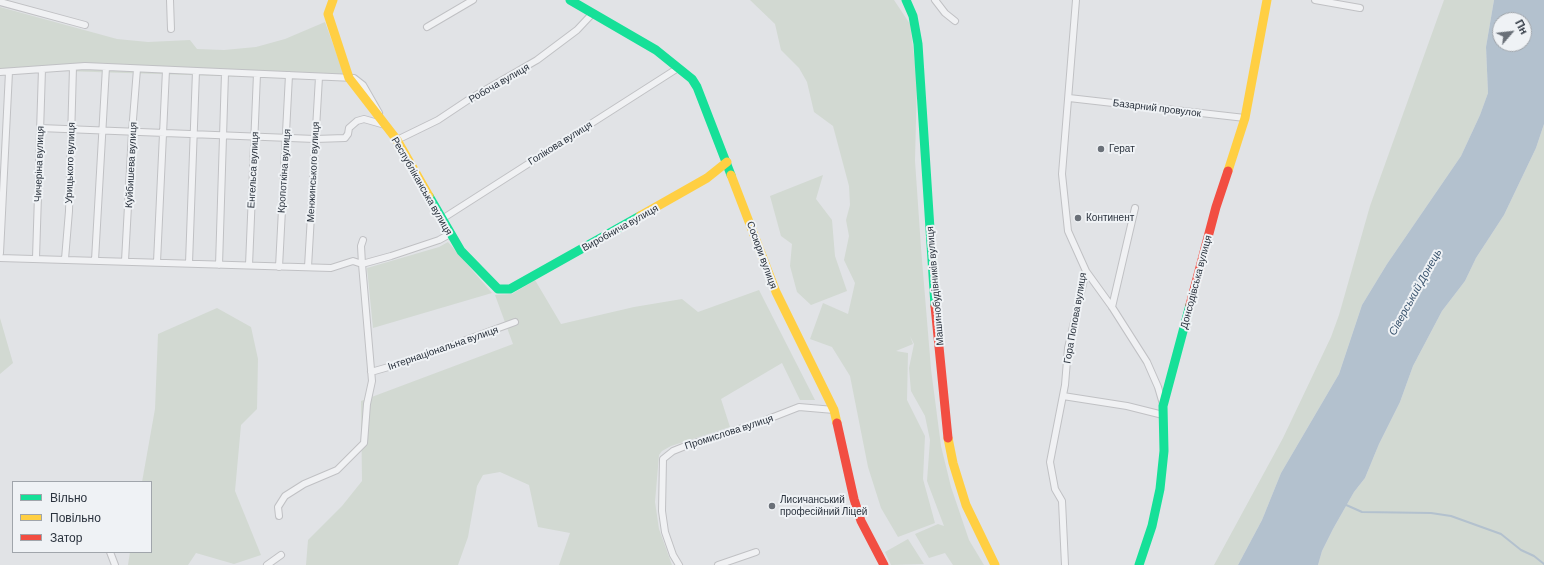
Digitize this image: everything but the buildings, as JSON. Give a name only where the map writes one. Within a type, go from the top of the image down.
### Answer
[{"type":"street","points":[[170,0],[171,29]]},
{"type":"street","name":"Республіканська вулиця","points":[[333,0],[328,14],[349,78],[397,140],[460,251],[498,289],[510,289]]},
{"type":"street","points":[[427,27],[473,0]]},
{"type":"street","name":"Сосюри вулиця","points":[[570,0],[656,50],[692,79],[698,87],[776,292],[834,410],[854,499],[861,521],[884,565]]},
{"type":"street","name":"Машинобудівників вулиця","points":[[906,0],[913,16],[918,44],[932,262],[946,425],[952,462],[966,505],[980,537],[995,565]]},
{"type":"street","points":[[935,0],[945,13],[955,21]]},
{"type":"street","name":"Гора Попова вулиця","points":[[1065,565],[1062,501],[1055,489],[1050,462],[1063,396],[1068,348],[1086,271],[1068,231],[1062,174],[1076,0]]},
{"type":"street","name":"Донсодівська вулиця","points":[[1139,565],[1152,526],[1160,489],[1164,451],[1163,411],[1216,207],[1245,118],[1267,0]]},
{"type":"street","points":[[1315,0],[1360,8]]},
{"type":"street","points":[[0,2],[8,2],[85,24]]},
{"type":"street","name":"Робоча вулиця","points":[[397,140],[438,120],[468,100],[537,60],[577,30],[592,14]]},
{"type":"street","points":[[0,72],[73,67],[106,67],[349,78]]},
{"type":"street","name":"Урицького вулиця","points":[[65,259],[73,67]]},
{"type":"street","points":[[95,260],[106,67]]},
{"type":"street","name":"Голікова вулиця","points":[[442,219],[678,68]]},
{"type":"street","name":"Чичеріна вулиця","points":[[36,258],[42,69]]},
{"type":"street","name":"Куйбишева вулиця","points":[[126,261],[132,132],[137,69]]},
{"type":"street","points":[[157,262],[166,70]]},
{"type":"street","points":[[189,263],[196,71]]},
{"type":"street","points":[[0,253],[9,72]]},
{"type":"street","points":[[218,265],[226,73]]},
{"type":"street","name":"Енгельса вулиця","points":[[249,265],[258,74]]},
{"type":"street","name":"Кропоткіна вулиця","points":[[279,267],[289,76]]},
{"type":"street","name":"Менжинського вулиця","points":[[308,267],[319,77]]},
{"type":"street","name":"Базарний провулок","points":[[1069,98],[1245,118]]},
{"type":"street","points":[[40,128],[102,132],[163,133],[194,136],[315,139],[345,138],[348,134],[349,128],[358,121],[364,119],[385,125]]},
{"type":"street","name":"Виробнича вулиця","points":[[510,289],[707,178],[727,162]]},
{"type":"street","points":[[1112,307],[1135,208]]},
{"type":"street","points":[[0,258],[330,268],[353,261],[362,264],[391,256],[440,240],[450,234]]},
{"type":"street","points":[[279,516],[278,507],[285,496],[304,484],[337,470],[364,443],[371,372],[362,264],[361,246],[363,240]]},
{"type":"street","points":[[1063,396],[1163,411],[1158,387],[1147,362],[1112,307],[1086,271]]},
{"type":"street","name":"Інтернаціональна вулиця","points":[[371,372],[406,362],[515,322]]},
{"type":"street","name":"Промислова вулиця","points":[[679,565],[673,555],[664,525],[662,496],[663,459],[673,451],[688,445],[758,423],[799,407],[834,410]]},
{"type":"street","points":[[718,565],[756,552]]},
{"type":"street","points":[[110,553],[115,565]]},
{"type":"street","points":[[267,565],[281,555]]},
{"type":"shaded area","points":[[750,0],[894,0],[910,24],[917,79],[915,161],[921,248],[931,369],[941,446],[951,487],[969,540],[984,565],[953,565],[945,553],[929,558],[915,534],[938,524],[944,526],[927,481],[930,440],[925,416],[911,391],[909,368],[914,344],[910,336],[913,344],[896,351],[908,353],[907,400],[925,436],[923,479],[935,523],[898,537],[881,508],[868,467],[850,376],[832,347],[810,339],[823,303],[848,314],[855,283],[844,260],[849,236],[846,220],[850,205],[849,186],[833,126],[814,112],[807,82],[799,68],[781,50],[775,24]]},
{"type":"shaded area","points":[[1444,0],[1494,0],[1486,47],[1488,93],[1480,115],[1461,156],[1387,264],[1362,305],[1339,374],[1281,473],[1262,520],[1238,565],[1214,565],[1283,438],[1331,337],[1339,315],[1370,206]]},
{"type":"shaded area","points":[[0,7],[117,39],[148,42],[190,40],[197,49],[224,50],[256,47],[285,39],[325,22],[346,80],[0,69]]},
{"type":"shaded area","points":[[1544,124],[1544,565],[1318,565],[1322,551],[1333,529],[1354,492],[1365,478],[1379,444],[1400,402],[1413,366],[1442,311],[1465,281],[1476,258],[1504,215],[1536,148]]},
{"type":"shaded area","points":[[823,175],[816,199],[832,220],[835,256],[847,291],[811,305],[797,292],[790,266],[792,244],[781,236],[770,196]]},
{"type":"shaded area","points":[[448,242],[492,293],[373,328],[367,268],[439,247]]},
{"type":"shaded area","points":[[535,280],[561,324],[634,307],[682,299],[698,312],[759,290],[815,400],[800,400],[782,363],[721,399],[730,427],[671,446],[662,451],[659,455],[655,502],[659,529],[672,565],[559,565],[570,533],[538,527],[529,485],[500,472],[483,475],[477,486],[468,537],[458,565],[306,565],[308,540],[342,506],[362,481],[361,401],[513,344],[495,295],[512,294]]},
{"type":"shaded area","points":[[217,308],[251,327],[258,359],[257,409],[241,425],[235,491],[261,555],[234,564],[196,553],[188,565],[128,565],[130,553],[152,553],[152,481],[142,481],[155,409],[158,334]]},
{"type":"shaded area","points":[[0,318],[13,363],[0,374]]},
{"type":"shaded area","points":[[908,539],[924,564],[891,565],[885,552]]},
{"type":"water","name":"Сіверський Донець","points":[[1494,0],[1544,0],[1544,124],[1536,148],[1504,215],[1476,258],[1465,281],[1442,311],[1413,366],[1400,402],[1379,444],[1365,478],[1354,492],[1333,529],[1322,551],[1318,565],[1238,565],[1262,520],[1281,473],[1339,374],[1362,305],[1387,264],[1461,156],[1480,115],[1488,93],[1486,47]]},
{"type":"waterway","points":[[1344,504],[1362,512],[1431,513],[1451,516],[1501,534],[1521,550],[1534,556],[1544,564]]},
{"type":"traffic: fast","points":[[570,0],[656,50],[692,79],[697,87],[731,175]]},
{"type":"traffic: fast","points":[[906,0],[913,16],[918,44],[935,306]]},
{"type":"traffic: fast","points":[[429,196],[461,251],[498,289],[510,289],[640,216]]},
{"type":"traffic: fast","points":[[1139,565],[1152,526],[1160,489],[1164,451],[1163,406],[1190,305]]},
{"type":"traffic: slow","points":[[333,0],[328,14],[349,78],[397,140],[429,196]]},
{"type":"traffic: slow","points":[[1228,171],[1245,118],[1267,0]]},
{"type":"traffic: slow","points":[[640,216],[707,178],[727,162]]},
{"type":"traffic: slow","points":[[731,175],[776,292],[834,410],[837,423]]},
{"type":"traffic: slow","points":[[948,438],[953,463],[966,505],[995,565]]},
{"type":"traffic: jam","points":[[1190,305],[1216,207],[1228,171]]},
{"type":"traffic: jam","points":[[935,306],[948,438]]},
{"type":"traffic: jam","points":[[837,423],[854,499],[861,521],[884,565]]},
{"type":"place","name":"Герат","points":[[1101,149]]},
{"type":"place","name":"Континент","points":[[1078,218]]},
{"type":"place","name":"Лисичанський професійний Ліцей","points":[[772,506]]}]
